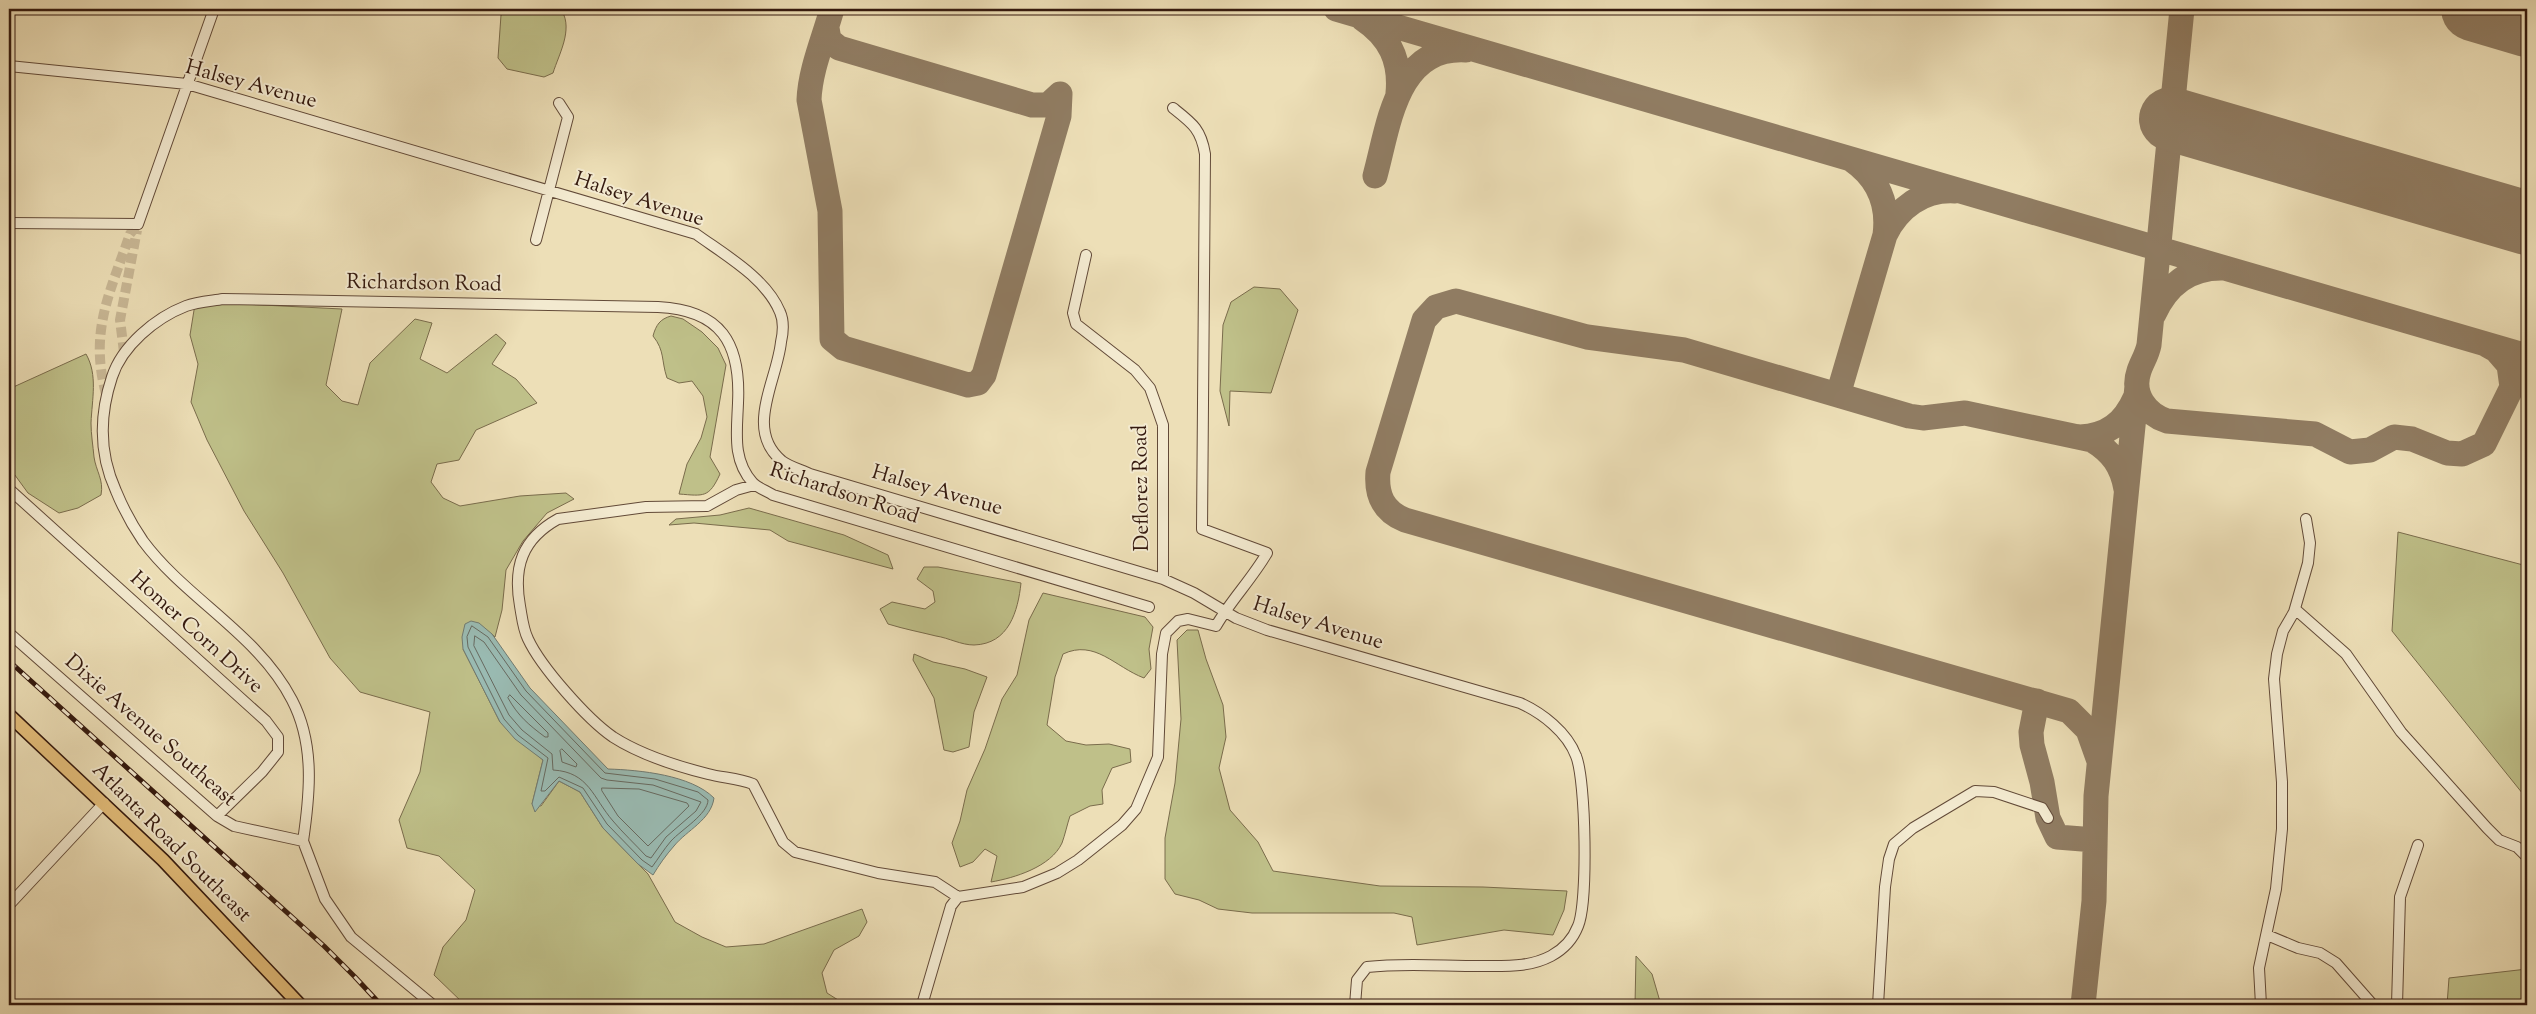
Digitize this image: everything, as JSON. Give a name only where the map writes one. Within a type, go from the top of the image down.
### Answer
[{"type":"main road","name":"Atlanta Road Southeast","points":[[9,715],[163,860],[300,1005]]},
{"type":"street","points":[[9,223],[138,224],[214,9]]},
{"type":"street","name":"Halsey Avenue","points":[[9,66],[187,84],[696,234],[738,264],[772,298],[781,314],[783,331],[767,398],[763,430],[768,444],[783,462],[810,474],[1163,578],[1194,593],[1236,618],[1268,630],[1520,703],[1540,713],[1571,745],[1577,758],[1580,774],[1584,850],[1583,903],[1579,925],[1571,940],[1552,956],[1526,965],[1367,968],[1357,980],[1355,1005]]},
{"type":"street","points":[[536,240],[568,117],[559,103]]},
{"type":"street","points":[[754,485],[736,490],[707,506],[610,510],[558,519],[546,526],[526,548],[517,574],[518,591],[528,638],[550,670],[580,706],[612,736],[652,757],[753,784],[783,842],[795,852],[878,873],[935,882],[958,896],[1023,887],[1057,873],[1078,860],[1131,815],[1136,810],[1151,778],[1158,757],[1162,654],[1166,634],[1178,621],[1188,619],[1216,626],[1225,611],[1254,574],[1266,553],[1202,528],[1205,154],[1202,136],[1191,122],[1173,108]]},
{"type":"street","name":"Deflorez Road","points":[[1086,255],[1073,313],[1076,324],[1135,370],[1150,388],[1163,425],[1163,578]]},
{"type":"street","name":"Richardson Road","points":[[304,841],[310,775],[307,749],[293,702],[270,666],[144,542],[123,508],[106,464],[102,427],[106,394],[114,371],[124,352],[151,325],[186,306],[223,299],[638,307],[684,310],[710,319],[732,347],[738,386],[735,429],[738,456],[754,485],[773,494],[1149,607]]},
{"type":"street","name":"Homer Corn Drive","points":[[9,490],[266,721],[278,737],[278,752],[262,772],[217,816]]},
{"type":"street","points":[[2261,1005],[2259,968],[2277,881],[2282,829],[2282,782],[2274,679],[2276,654],[2283,631],[2295,609],[2310,550],[2306,519]]},
{"type":"street","points":[[2295,609],[2346,654],[2401,732],[2487,828],[2499,840],[2517,847],[2527,857]]},
{"type":"street","name":"Dixie Avenue Southeast","points":[[9,633],[217,816],[234,826],[304,841]]},
{"type":"street","points":[[1878,1005],[1886,883],[1889,859],[1894,844],[1913,828],[1975,791],[1994,792],[2042,808],[2048,818]]},
{"type":"street","points":[[9,904],[104,803]]},
{"type":"street","points":[[304,841],[325,898],[351,937],[433,1005]]},
{"type":"street","points":[[2397,1005],[2400,897],[2418,845]]},
{"type":"street","points":[[922,1005],[951,906],[958,896]]},
{"type":"street","points":[[2267,935],[2298,948],[2320,953],[2336,963],[2373,1005]]},
{"type":"green space","points":[[516,10],[562,11],[565,18],[566,34],[553,73],[544,77],[507,69],[498,58],[501,15]]},
{"type":"green space","points":[[1254,287],[1280,289],[1298,310],[1271,393],[1230,391],[1229,426],[1220,391],[1223,325],[1231,302]]},
{"type":"green space","points":[[202,302],[342,309],[326,385],[342,401],[358,405],[370,363],[415,319],[432,323],[420,359],[447,373],[496,334],[506,343],[492,364],[516,379],[537,403],[476,430],[459,460],[437,464],[431,482],[443,498],[460,506],[520,496],[566,493],[574,499],[547,513],[523,541],[506,570],[502,610],[495,637],[492,634],[463,649],[500,722],[543,760],[532,804],[541,806],[559,781],[580,792],[603,828],[648,874],[675,922],[702,937],[726,947],[764,944],[862,909],[867,922],[859,936],[834,950],[822,973],[827,993],[846,1005],[465,1005],[434,975],[443,947],[466,920],[475,890],[439,856],[407,848],[399,820],[420,772],[430,712],[360,692],[330,658],[283,573],[244,511],[207,440],[191,402],[198,364],[190,335],[195,304]]},
{"type":"green space","points":[[671,316],[683,319],[702,332],[718,348],[726,365],[710,457],[720,474],[712,488],[705,494],[700,495],[679,494],[687,464],[701,438],[707,417],[703,396],[692,381],[679,383],[667,378],[661,351],[653,336],[659,323]]},
{"type":"green space","points":[[86,354],[90,362],[93,379],[91,431],[94,457],[102,490],[101,495],[78,508],[59,513],[28,493],[9,467],[9,389]]},
{"type":"green space","points":[[749,508],[844,535],[888,555],[893,569],[788,541],[770,530],[694,523],[669,525],[676,519],[720,515]]},
{"type":"green space","points":[[2398,532],[2527,566],[2527,799],[2392,631]]},
{"type":"green space","points":[[924,567],[938,567],[1021,583],[1020,594],[1010,624],[996,639],[986,643],[969,645],[888,624],[880,609],[892,602],[925,609],[935,602],[933,591],[917,579]]},
{"type":"green space","points":[[1043,593],[1145,617],[1153,627],[1149,649],[1151,669],[1144,678],[1095,652],[1074,650],[1063,654],[1055,677],[1047,725],[1066,741],[1086,745],[1109,744],[1130,749],[1131,762],[1112,768],[1102,790],[1103,804],[1090,806],[1070,816],[1062,843],[1050,859],[1021,874],[991,882],[997,856],[985,849],[973,862],[960,867],[952,843],[960,821],[967,790],[985,749],[1002,699],[1017,675],[1029,620]]},
{"type":"green space","points":[[1187,630],[1198,630],[1206,659],[1223,705],[1226,737],[1219,768],[1230,810],[1258,842],[1273,871],[1380,886],[1483,887],[1567,891],[1564,910],[1553,935],[1504,930],[1417,945],[1412,917],[1394,913],[1252,913],[1218,909],[1199,900],[1175,894],[1165,879],[1165,838],[1175,783],[1181,719],[1177,640]]},
{"type":"green space","points":[[914,654],[933,662],[965,669],[987,677],[974,712],[969,747],[953,752],[944,750],[934,698],[913,660]]},
{"type":"green space","points":[[1636,956],[1652,974],[1661,1005],[1635,1005]]},
{"type":"green space","points":[[2527,969],[2527,1005],[2447,1005],[2449,978]]},
{"type":"water","points":[[471,621],[479,623],[492,634],[530,688],[608,769],[650,773],[679,779],[704,790],[714,798],[708,813],[679,840],[653,875],[638,864],[603,828],[580,792],[559,781],[535,812],[532,804],[543,760],[515,739],[500,722],[463,649],[462,637],[465,624]]},
{"type":"taxiway","points":[[827,28],[829,40],[839,48],[1032,105],[1048,105],[1060,94],[1059,116],[984,375],[978,383],[968,385],[843,348],[832,339],[830,211],[809,100],[815,66],[832,9]]},
{"type":"taxiway","points":[[1336,9],[2527,356]]},
{"type":"taxiway","points":[[2182,9],[2149,345],[2137,379],[2139,395],[2147,408],[2159,418],[2167,421],[2315,434],[2350,452],[2370,450],[2394,437],[2412,439],[2447,453],[2462,454],[2484,444],[2512,387],[2509,365],[2496,350],[2487,345]]},
{"type":"taxiway","points":[[1363,19],[1380,34],[1392,51],[1398,70],[1398,93]]},
{"type":"taxiway","points":[[1375,176],[1391,113],[1410,75],[1424,61],[1443,52],[1466,50]]},
{"type":"taxiway","points":[[1852,160],[1869,175],[1880,193],[1885,213],[1885,235]]},
{"type":"taxiway","points":[[1838,395],[1885,235],[1890,225],[1904,209],[1922,197],[1932,193],[1955,191]]},
{"type":"taxiway","points":[[2154,314],[2165,295],[2180,280],[2199,271],[2221,268]]},
{"type":"taxiway","points":[[2099,761],[2088,730],[2069,711],[1405,520],[1391,512],[1382,501],[1378,488],[1378,472],[1424,320],[1436,307],[1456,301],[1587,337],[1684,350],[1909,416],[1923,418],[1965,413],[2092,440],[2105,449],[2115,460],[2122,473],[2126,489]]},
{"type":"taxiway","points":[[2083,1005],[2094,901],[2096,796],[2137,386]]},
{"type":"taxiway","points":[[2080,437],[2098,434],[2114,426],[2126,414],[2135,398]]},
{"type":"taxiway","points":[[2037,701],[2031,732],[2032,745],[2042,782],[2048,818],[2057,837],[2095,840]]},
{"type":"runway","points":[[2473,9],[2527,25]]},
{"type":"runway","points":[[2171,119],[2527,223]]},
{"type":"tunnel","points":[[106,394],[101,371],[100,351],[104,313],[130,234],[138,224]]},
{"type":"tunnel","points":[[124,352],[120,320],[137,230]]},
{"type":"railway","points":[[9,661],[324,946],[381,1005]]}]
